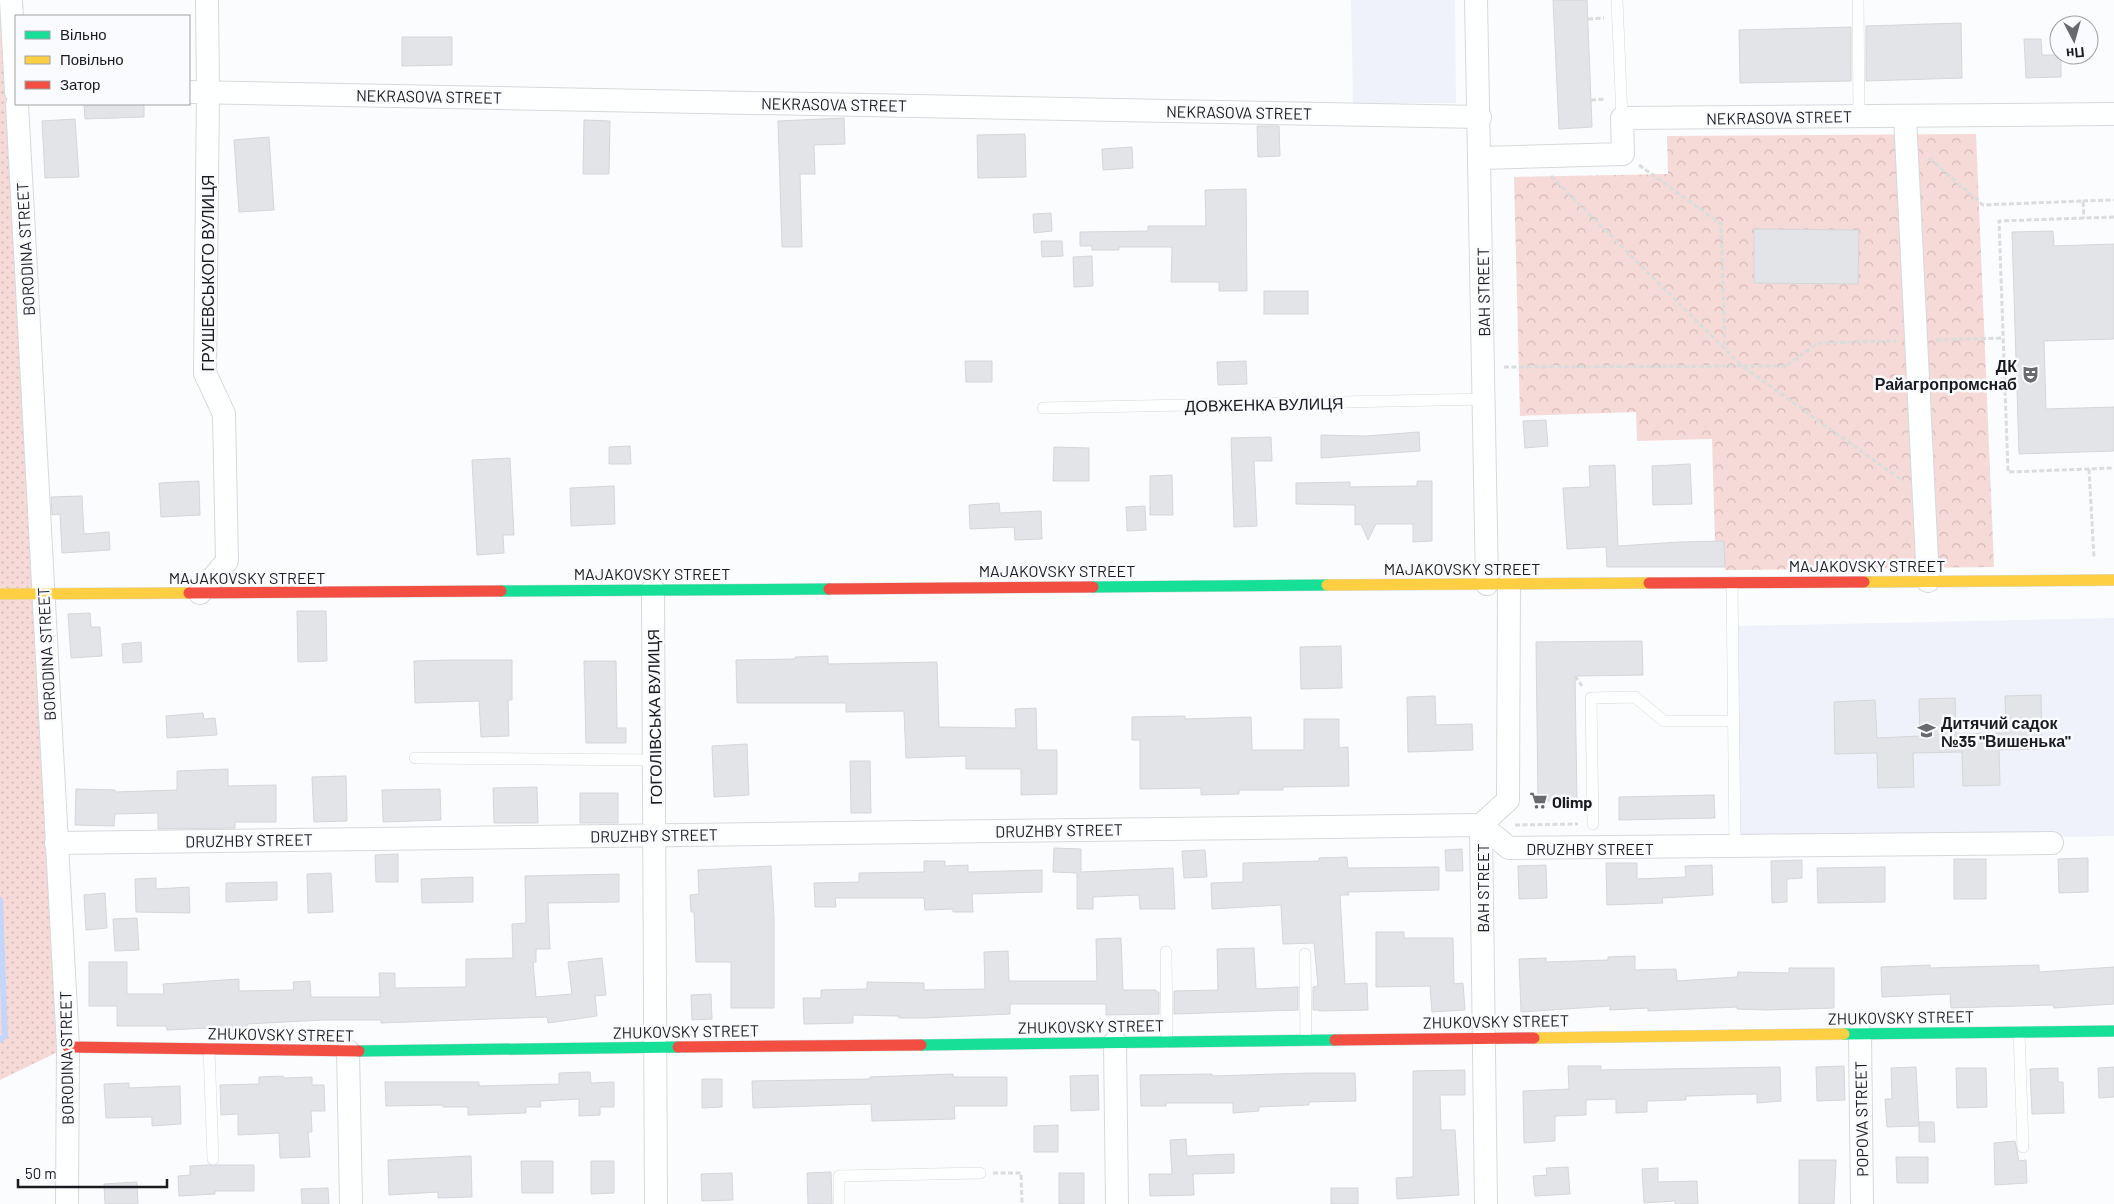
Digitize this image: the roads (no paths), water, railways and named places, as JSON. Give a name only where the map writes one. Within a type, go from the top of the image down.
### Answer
[{"type":"street","points":[[11,0],[15,71]]},
{"type":"street","name":"ГРУШЕВСЬКОГО ВУЛИЦЯ","points":[[200,593],[227,561],[224,414],[205,373],[198,92],[207,0]]},
{"type":"street","name":"BAH STREET","points":[[1476,0],[1481,158],[1484,399],[1498,584],[1508,800],[1482,825],[1486,1204]]},
{"type":"street","points":[[0,87],[15,89]]},
{"type":"street","name":"NEKRASOVA STREET","points":[[198,92],[1480,117]]},
{"type":"street","name":"BORODINA STREET","points":[[17,105],[68,1047],[67,1204]]},
{"type":"street","name":"NEKRASOVA STREET","points":[[1622,118],[2114,114]]},
{"type":"street","points":[[1905,116],[1928,581]]},
{"type":"street","points":[[1481,158],[1624,154],[1622,118]]},
{"type":"street","name":"MAJAKOVSKY STREET","points":[[0,594],[2114,580]]},
{"type":"street","name":"ГОГОЛІВСЬКА ВУЛИЦЯ","points":[[653,589],[656,1204]]},
{"type":"street","name":"DRUZHBY STREET","points":[[56,843],[1482,825],[1509,848],[2052,843]]},
{"type":"street","name":"ZHUKOVSKY STREET","points":[[68,1047],[348,1051],[2114,1030]]},
{"type":"street","name":"POPOVA STREET","points":[[1860,1034],[1862,1204]]},
{"type":"street","points":[[1115,1042],[1117,1204]]},
{"type":"street","points":[[348,1051],[351,1204]]},
{"type":"lane","points":[[1616,0],[1622,118]]},
{"type":"lane","points":[[1858,0],[1859,116]]},
{"type":"lane","name":"ДОВЖЕНКА ВУЛИЦЯ","points":[[1043,408],[1484,399]]},
{"type":"lane","points":[[1732,582],[1735,847]]},
{"type":"lane","points":[[1593,824],[1591,698],[1635,697],[1664,721],[1734,721]]},
{"type":"lane","points":[[415,758],[654,760]]},
{"type":"lane","points":[[1166,952],[1167,1042]]},
{"type":"lane","points":[[1304,954],[1306,1040]]},
{"type":"lane","points":[[2019,1032],[2023,1147]]},
{"type":"lane","points":[[209,1049],[213,1159]]},
{"type":"lane","points":[[839,1204],[838,1176],[980,1173]]},
{"type":"waterway","points":[[0,900],[5,1036],[0,1040]]},
{"type":"place","name":"ДК Райагропромснаб","points":[[2031,374]]},
{"type":"place","name":"Дитячий садок №35 \"Вишенька\"","points":[[1927,731]]},
{"type":"place","name":"Olimp","points":[[1538,801]]}]
